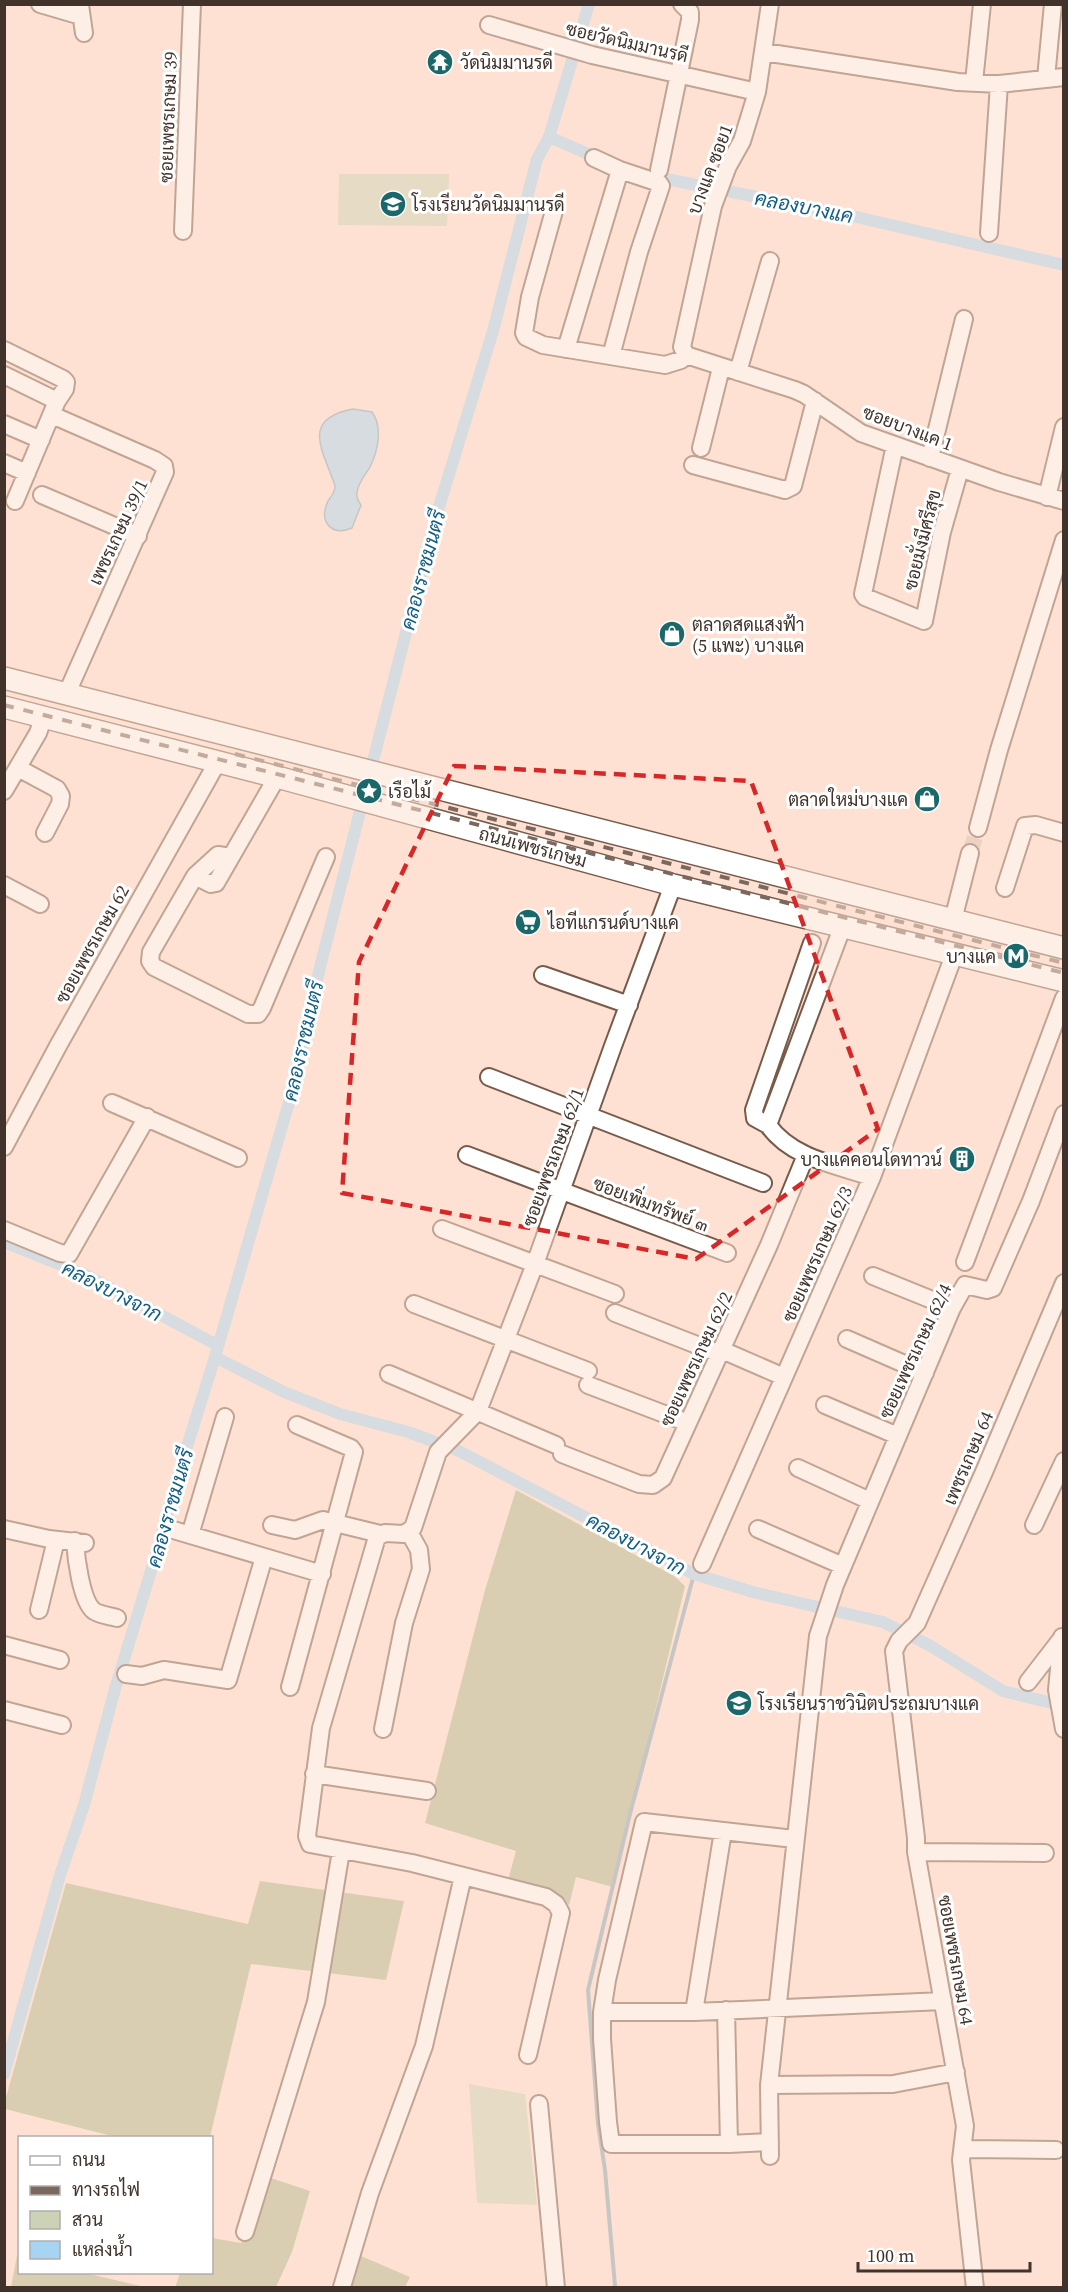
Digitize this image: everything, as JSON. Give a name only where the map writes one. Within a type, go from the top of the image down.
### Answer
[{"type":"main road","name":"ถนนเพชรเกษม","points":[[4,678],[1064,948]]},
{"type":"main road","name":"ถนนเพชรเกษม","points":[[4,707],[369,801],[673,885],[1064,981]]},
{"type":"street","points":[[40,4],[81,18]]},
{"type":"street","name":"ซอยเพชรเกษม 39","points":[[183,231],[192,4]]},
{"type":"street","points":[[659,170],[690,20],[690,12],[682,4]]},
{"type":"street","name":"บางแค ซอย1","points":[[684,351],[713,206],[724,174],[742,141],[757,92],[771,4]]},
{"type":"street","points":[[974,82],[982,4]]},
{"type":"street","points":[[1046,78],[1053,4]]},
{"type":"street","name":"ซอยวัดนิมมานรดี","points":[[489,25],[592,55],[757,92]]},
{"type":"street","points":[[764,52],[958,82],[999,84],[1064,77]]},
{"type":"street","points":[[989,233],[999,84]]},
{"type":"street","points":[[594,158],[661,186],[639,252],[611,356]]},
{"type":"street","points":[[566,349],[620,170]]},
{"type":"street","points":[[554,211],[530,297],[524,333],[526,337],[534,342],[566,349],[665,365],[681,360],[684,351]]},
{"type":"street","points":[[738,372],[770,261]]},
{"type":"street","points":[[930,458],[964,319]]},
{"type":"street","points":[[4,350],[66,382],[15,501]]},
{"type":"street","name":"ซอยบางแค 1","points":[[684,351],[722,368],[788,387],[815,401],[861,434],[960,469],[1064,501]]},
{"type":"street","points":[[701,448],[722,368]]},
{"type":"street","points":[[4,375],[55,408]]},
{"type":"street","points":[[693,465],[785,490],[790,489],[793,486],[815,401]]},
{"type":"street","name":"เพชรเกษม 39/1","points":[[55,408],[164,466],[163,479],[67,693]]},
{"type":"street","points":[[4,424],[41,440]]},
{"type":"street","points":[[1047,497],[1064,427]]},
{"type":"street","name":"ซอยมั่งมีศรีสุข","points":[[895,445],[863,594],[865,597],[924,621],[942,532],[960,469]]},
{"type":"street","points":[[4,463],[27,473]]},
{"type":"street","points":[[42,495],[138,536]]},
{"type":"street","points":[[978,828],[999,750],[1064,540]]},
{"type":"street","points":[[4,791],[38,733],[44,717]]},
{"type":"street","name":"ซอยเพชรเกษม 62","points":[[4,1147],[218,761]]},
{"type":"street","points":[[18,768],[57,789],[62,796],[45,833]]},
{"type":"street","points":[[277,777],[214,885],[195,876],[151,952],[150,961],[154,967],[254,1015],[262,1008],[326,857]]},
{"type":"street","points":[[1005,888],[1025,826],[1036,825],[1064,833]]},
{"type":"street","points":[[953,920],[970,853]]},
{"type":"street","name":"ซอยเพชรเกษม 62/1","points":[[410,1532],[438,1452],[478,1411],[535,1264],[673,885]]},
{"type":"street","points":[[5,886],[40,904]]},
{"type":"street","points":[[768,1125],[842,928]]},
{"type":"street","points":[[812,943],[753,1115],[768,1125],[777,1138],[806,1155],[872,1177]]},
{"type":"street","name":"ซอยเพชรเกษม 62/3","points":[[702,1564],[872,1177],[954,955]]},
{"type":"street","points":[[543,975],[628,1005]]},
{"type":"street","points":[[965,1262],[1064,998]]},
{"type":"street","points":[[776,1049],[794,1055]]},
{"type":"street","points":[[489,1077],[763,1183]]},
{"type":"street","points":[[762,1088],[779,1093]]},
{"type":"street","points":[[112,1103],[238,1158]]},
{"type":"street","name":"ซอยเพชรเกษม 62/4","points":[[729,2144],[770,2149],[769,2085],[776,2008],[792,1878],[794,1839],[815,1647],[822,1622],[843,1566],[952,1308],[965,1285],[987,1290],[993,1288],[1031,1201],[1064,1114]]},
{"type":"street","points":[[4,1230],[60,1253],[69,1254],[147,1117]]},
{"type":"street","name":"ซอยเพิ่มทรัพย์ ๓","points":[[467,1155],[727,1253]]},
{"type":"street","name":"ซอยเพชรเกษม 62/2","points":[[478,1411],[559,1450],[639,1484],[653,1485],[663,1478],[721,1352],[806,1155]]},
{"type":"street","points":[[442,1229],[615,1294]]},
{"type":"street","points":[[873,1276],[952,1308]]},
{"type":"street","name":"เพชรเกษม 64","points":[[899,1641],[917,1623],[1064,1283]]},
{"type":"street","points":[[414,1304],[506,1340],[688,1423]]},
{"type":"street","points":[[615,1313],[784,1377]]},
{"type":"street","points":[[847,1339],[925,1373]]},
{"type":"street","points":[[389,1374],[478,1411]]},
{"type":"street","points":[[825,1405],[898,1436]]},
{"type":"street","points":[[190,1535],[225,1417]]},
{"type":"street","points":[[290,1687],[354,1452],[351,1448],[297,1425]]},
{"type":"street","points":[[1034,1524],[1064,1461]]},
{"type":"street","points":[[798,1468],[870,1501]]},
{"type":"street","points":[[272,1525],[295,1530],[323,1520],[380,1534],[410,1532],[419,1550],[421,1569],[404,1623],[383,1729]]},
{"type":"street","points":[[4,1529],[57,1540],[80,1542],[78,1572],[91,1607],[96,1612],[117,1618]]},
{"type":"street","points":[[170,1529],[322,1574]]},
{"type":"street","points":[[758,1529],[843,1566]]},
{"type":"street","points":[[380,1534],[321,1728],[307,1836],[310,1844],[411,1863],[546,1896],[556,1904],[561,1913],[528,2055]]},
{"type":"street","points":[[39,1610],[57,1540]]},
{"type":"street","points":[[126,1674],[142,1676],[164,1670],[228,1680],[264,1557]]},
{"type":"street","points":[[1028,1682],[1063,1636]]},
{"type":"street","points":[[1063,1636],[1057,1690],[1064,1729]]},
{"type":"street","name":"ซอยเพชรเกษม 64","points":[[899,1641],[894,1651],[916,1852],[965,2126],[962,2160],[975,2288]]},
{"type":"street","points":[[4,1645],[60,1660]]},
{"type":"street","points":[[4,1710],[62,1725]]},
{"type":"street","points":[[314,1774],[427,1791]]},
{"type":"street","points":[[726,2010],[729,2144],[611,2144],[602,2049],[602,2012],[606,1980],[644,1822],[794,1839]]},
{"type":"street","points":[[694,2012],[723,1831]]},
{"type":"street","points":[[245,2232],[316,2002],[341,1851]]},
{"type":"street","points":[[916,1852],[1046,1853]]},
{"type":"street","points":[[342,2287],[370,2193],[424,2046],[463,1876]]},
{"type":"street","points":[[602,2012],[694,2012],[943,2001]]},
{"type":"street","points":[[769,2085],[893,2084],[956,2072]]},
{"type":"street","points":[[539,2103],[556,2288]]},
{"type":"street","points":[[963,2149],[1056,2150]]},
{"type":"highlighted area","points":[[454,766],[751,781],[878,1129],[696,1259],[342,1193],[359,962]]},
{"type":"green space","points":[[339,174],[449,174],[447,226],[338,225]]},
{"type":"green space","points":[[516,1490],[674,1576],[685,1586],[613,1887],[576,1877],[569,1905],[508,1880],[516,1851],[425,1823],[485,1590]]},
{"type":"green space","points":[[260,1881],[404,1901],[386,1980],[251,1964],[210,2136],[112,2136],[5,2109],[5,2101],[66,1883],[248,1924]]},
{"type":"green space","points":[[469,2084],[525,2094],[537,2205],[477,2203]]},
{"type":"green space","points":[[271,2178],[310,2191],[292,2252],[276,2287],[175,2288],[180,2274],[213,2274],[213,2238],[241,2243]]},
{"type":"green space","points":[[18,2256],[18,2274],[89,2274],[145,2287],[11,2287]]},
{"type":"green space","points":[[361,2256],[410,2277],[405,2287],[341,2288]]},
{"type":"water","points":[[353,409],[372,412],[377,425],[378,439],[373,461],[360,482],[357,497],[361,505],[352,528],[339,530],[329,526],[325,517],[327,503],[335,486],[322,449],[321,429],[326,420]]},
{"type":"waterway","name":"คลองราชมนตรี","points":[[4,2074],[60,1875],[84,1805],[115,1689],[294,1085],[320,967],[435,520],[493,331],[537,159],[549,137],[589,4]]},
{"type":"waterway","name":"คลองบางแค","points":[[549,137],[600,159]]},
{"type":"waterway","name":"คลองบางแค","points":[[651,176],[852,216],[1064,265]]},
{"type":"waterway","name":"คลองบางจาก","points":[[4,1242],[86,1275],[217,1345]]},
{"type":"waterway","name":"คลองบางจาก","points":[[215,1357],[284,1392],[340,1414],[408,1432],[457,1450],[694,1574],[753,1592],[883,1622],[929,1645],[1003,1691],[1064,1706]]},
{"type":"waterway","points":[[615,2286],[605,2170],[598,2124],[588,1990],[630,1814],[694,1574]]},
{"type":"tunnel","points":[[970,853],[978,828]]},
{"type":"railway","points":[[4,705],[1064,973]]},
{"type":"railway","points":[[235,754],[1064,963]]},
{"type":"place","name":"วัดนิมมานรดี","points":[[440,62]]},
{"type":"place","name":"โรงเรียนวัดนิมมานรดี","points":[[393,204]]},
{"type":"place","name":"ตลาดสดแสงฟ้า (5 แพะ) บางแค","points":[[672,634]]},
{"type":"place","name":"เรือไม้","points":[[369,791]]},
{"type":"place","name":"ตลาดใหม่บางแค","points":[[927,799]]},
{"type":"place","name":"ไอทีแกรนด์บางแค","points":[[528,922]]},
{"type":"place","name":"บางแค","points":[[1016,956]]},
{"type":"place","name":"บางแคคอนโดทาวน์","points":[[962,1159]]},
{"type":"place","name":"โรงเรียนราชวินิตประถมบางแค","points":[[739,1703]]}]
